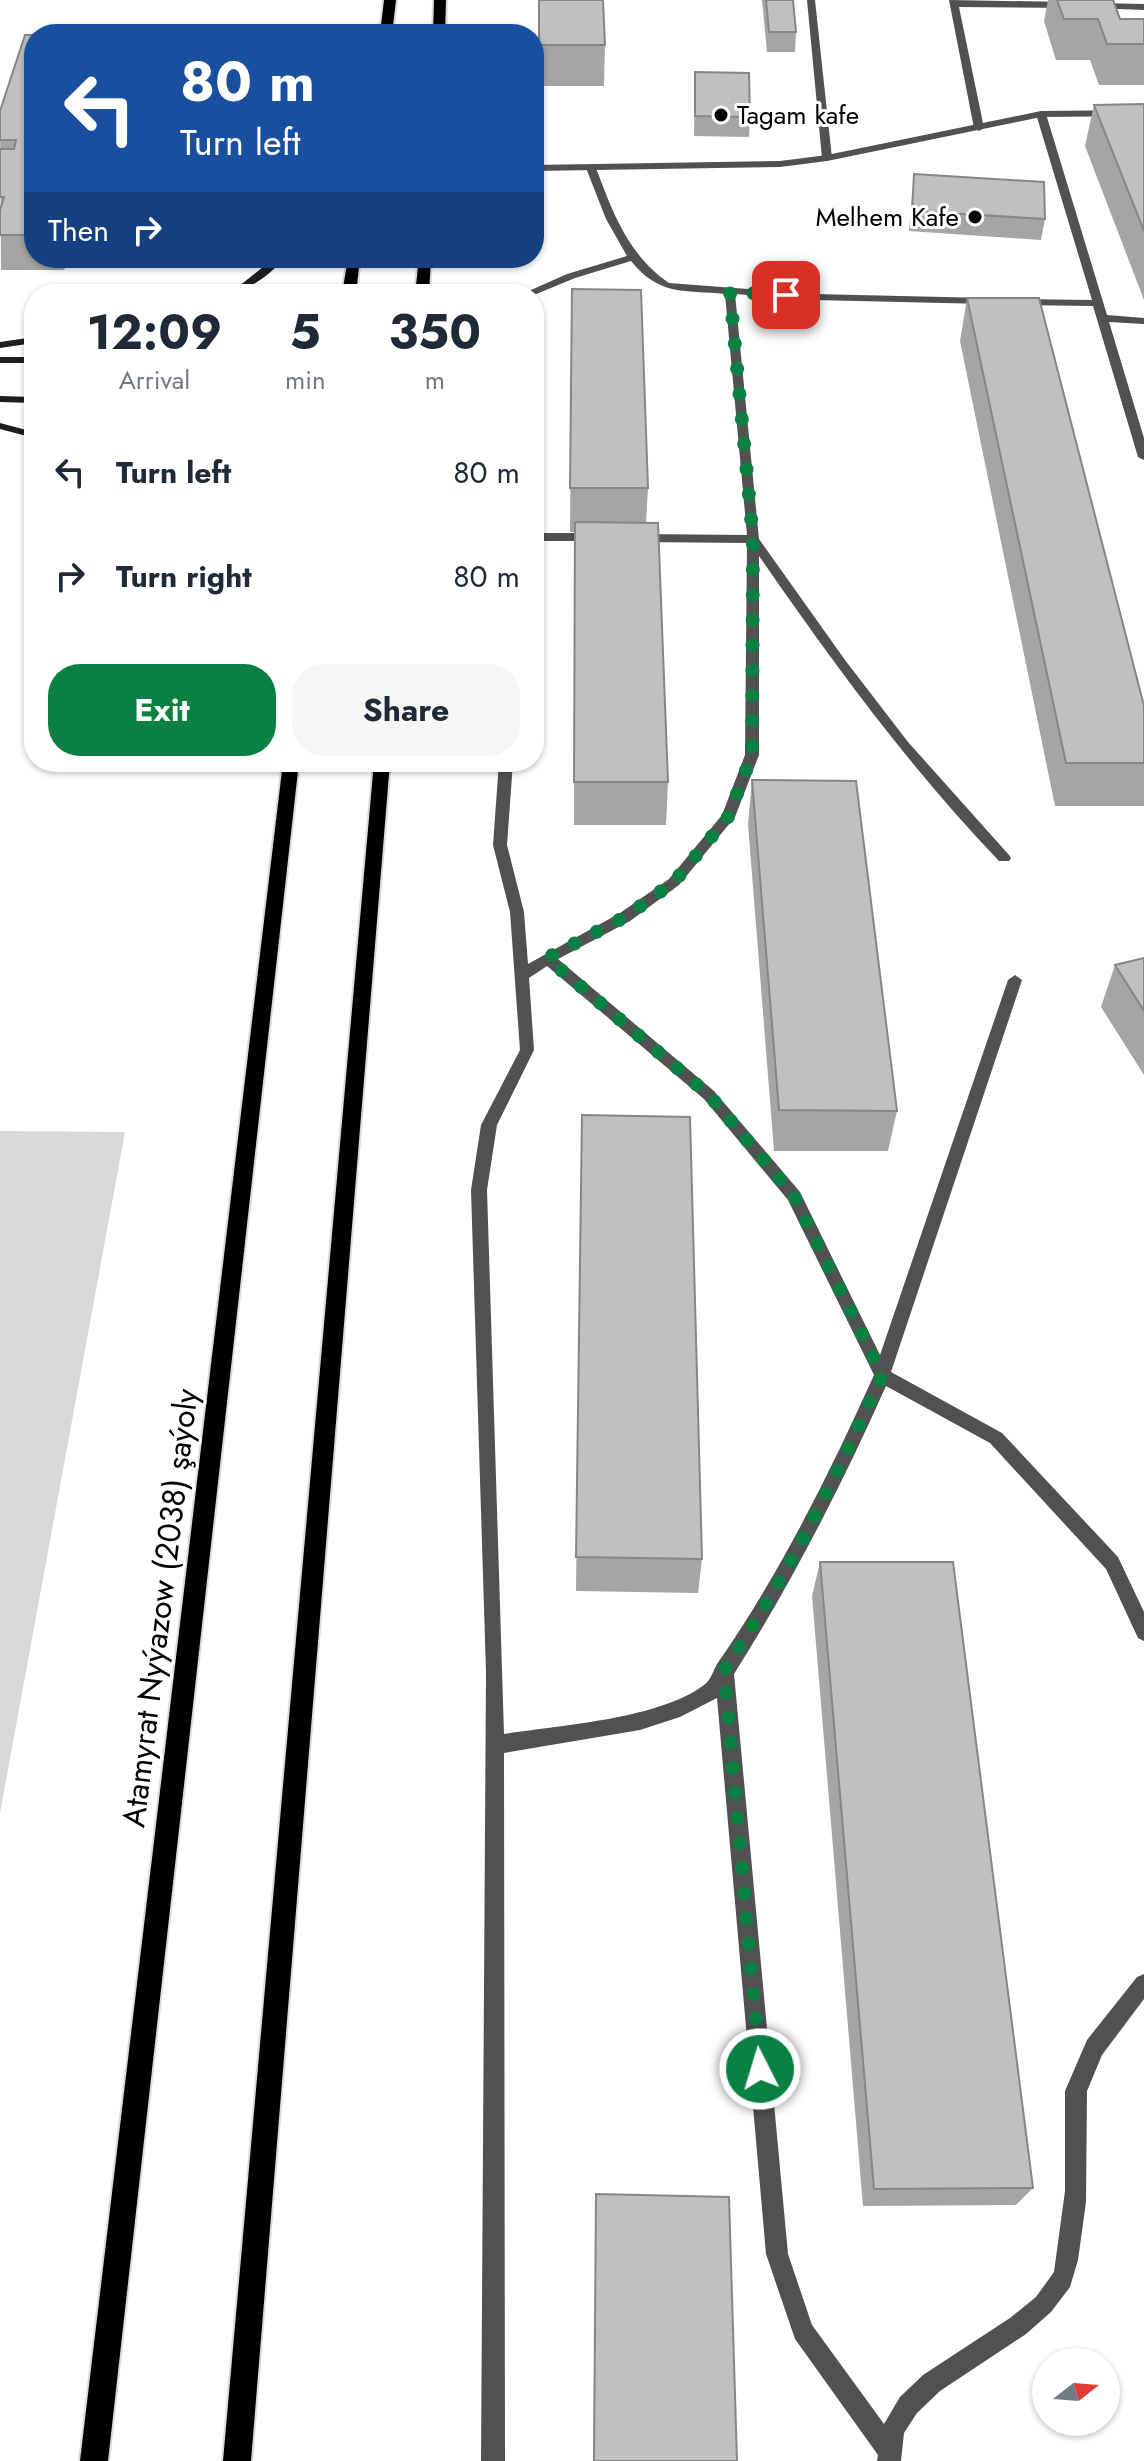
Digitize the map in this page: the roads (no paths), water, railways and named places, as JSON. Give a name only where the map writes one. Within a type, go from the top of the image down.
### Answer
[{"type":"main road","points":[[387,24],[390,0]]},
{"type":"main road","points":[[439,24],[440,0]]},
{"type":"main road","points":[[248,284],[268,268]]},
{"type":"main road","points":[[0,345],[24,341]]},
{"type":"main road","points":[[0,360],[24,360]]},
{"type":"main road","points":[[0,399],[24,400]]},
{"type":"main road","points":[[0,426],[24,432]]},
{"type":"main road","name":"Atamyrat Nyýazow (2038) şaýoly","points":[[94,2461],[290,772]]},
{"type":"main road","points":[[237,2461],[381,772]]},
{"type":"street","points":[[811,0],[827,158]]},
{"type":"street","points":[[979,128],[954,2],[1144,7]]},
{"type":"street","points":[[544,168],[780,164],[827,158],[1041,114],[1144,113]]},
{"type":"street","points":[[1041,114],[1144,457]]},
{"type":"street","points":[[591,168],[617,237],[648,276],[666,286],[730,292],[1097,303]]},
{"type":"street","points":[[544,287],[633,257]]},
{"type":"street","points":[[522,976],[547,958],[614,923],[674,882],[728,817],[752,755],[753,539],[730,292]]},
{"type":"street","points":[[1101,318],[1144,321]]},
{"type":"street","points":[[544,537],[612,538]]},
{"type":"street","points":[[628,538],[753,539]]},
{"type":"street","points":[[753,539],[800,606],[960,814],[1004,858]]},
{"type":"street","points":[[493,2461],[495,1745],[479,1190],[489,1125],[527,1050],[517,912],[500,845],[505,772]]},
{"type":"street","points":[[547,958],[709,1095],[794,1196],[882,1375],[996,1438],[1112,1563],[1144,1632]]},
{"type":"street","points":[[495,1745],[640,1721],[673,1711],[713,1690],[759,1618],[842,1466],[882,1375],[1015,980]]},
{"type":"street","points":[[724,1670],[777,2254],[803,2331],[889,2455]]},
{"type":"street","points":[[889,2455],[898,2416],[923,2388],[1013,2334],[1063,2278],[1078,2190],[1076,2093],[1095,2043],[1144,1985],[1144,1975]]},
{"type":"place","name":"Tagam kafe","points":[[721,115]]},
{"type":"place","name":"Melhem Kafe","points":[[975,217]]}]
